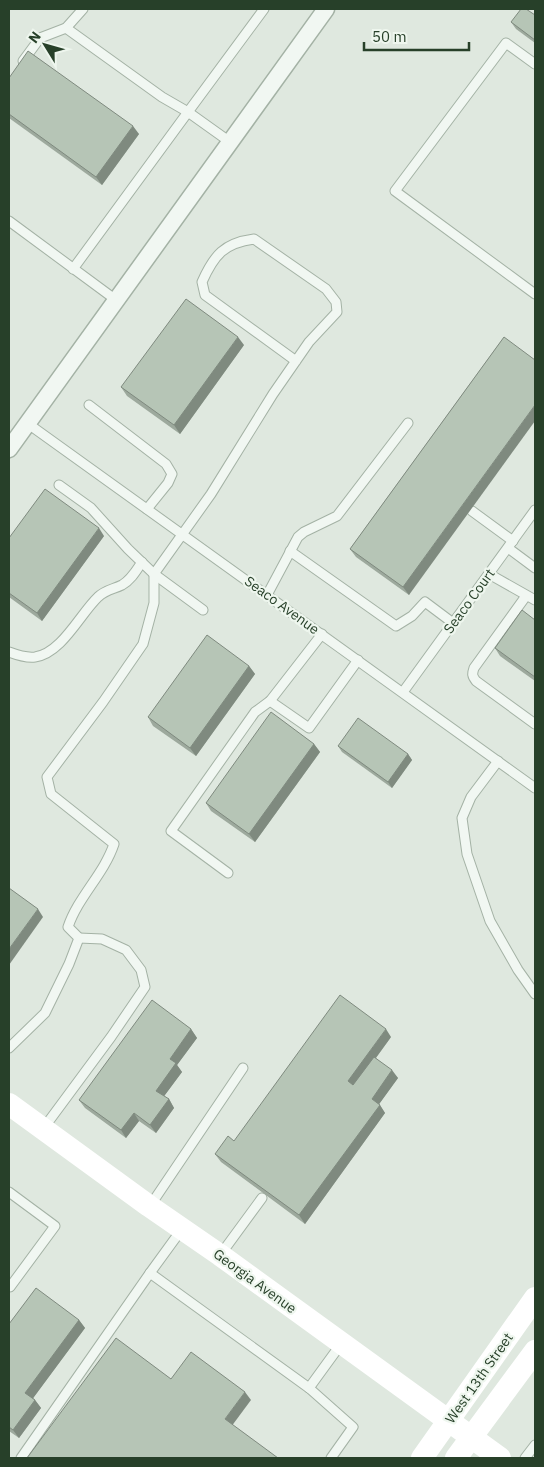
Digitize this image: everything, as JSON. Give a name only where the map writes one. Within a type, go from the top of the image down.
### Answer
[{"type":"street","points":[[9,449],[326,9]]},
{"type":"street","name":"Georgia Avenue","points":[[9,1104],[500,1458]]},
{"type":"street","name":"West 13th Street","points":[[422,1458],[535,1298]]},
{"type":"street","name":"West 13th Street","points":[[456,1458],[535,1351]]},
{"type":"lane","points":[[19,67],[40,38],[66,28],[83,9]]},
{"type":"lane","points":[[73,269],[264,9]]},
{"type":"lane","points":[[66,28],[162,97],[188,112],[230,142]]},
{"type":"lane","points":[[535,64],[506,43],[395,191],[535,294]]},
{"type":"lane","points":[[9,221],[116,300]]},
{"type":"lane","points":[[43,1129],[111,1037],[145,987],[141,970],[126,950],[102,939],[79,938],[68,927],[73,913],[110,857],[114,844],[51,794],[47,777],[103,702],[143,644],[154,603],[154,574],[211,494],[273,394],[296,361],[309,342],[336,312],[336,302],[326,290],[254,239],[239,241],[222,250],[208,269],[202,282],[205,295],[296,361]]},
{"type":"lane","points":[[89,405],[166,464],[172,474],[168,483],[147,509]]},
{"type":"lane","name":"Seaco Avenue","points":[[27,423],[535,788]]},
{"type":"lane","points":[[267,595],[298,537],[304,532],[337,516],[408,423]]},
{"type":"lane","points":[[59,485],[91,508],[122,543],[154,574],[202,610]]},
{"type":"lane","name":"Seaco Court","points":[[402,692],[535,510]]},
{"type":"lane","points":[[472,511],[535,568]]},
{"type":"lane","points":[[290,551],[396,626],[412,616],[425,602],[453,623]]},
{"type":"lane","points":[[9,652],[34,657],[51,649],[72,629],[99,595],[130,579],[142,562]]},
{"type":"lane","points":[[489,574],[535,600]]},
{"type":"lane","points":[[526,596],[472,673],[476,681],[535,724]]},
{"type":"lane","points":[[228,873],[171,831],[255,712],[270,701],[322,634]]},
{"type":"lane","points":[[270,701],[309,728],[358,660]]},
{"type":"lane","points":[[498,761],[471,797],[462,818],[467,854],[490,921],[518,970],[535,994]]},
{"type":"lane","points":[[9,1048],[45,1013],[69,964],[79,938]]},
{"type":"lane","points":[[149,1206],[243,1068]]},
{"type":"lane","points":[[9,1192],[55,1226],[9,1287]]},
{"type":"lane","points":[[220,1255],[262,1198]]},
{"type":"lane","points":[[21,1458],[182,1229]]},
{"type":"lane","points":[[150,1273],[310,1388],[353,1427],[331,1458]]},
{"type":"lane","points":[[310,1388],[341,1344]]},
{"type":"lane","points":[[525,1458],[535,1445]]},
{"type":"building","points":[[521,9],[526,9],[535,15],[535,40],[511,22]]},
{"type":"building","points":[[28,51],[133,126],[96,177],[9,114],[9,78]]},
{"type":"building","points":[[186,299],[238,337],[174,425],[121,387]]},
{"type":"building","points":[[504,337],[535,360],[535,405],[403,587],[350,549]]},
{"type":"building","points":[[45,489],[99,528],[37,613],[9,593],[9,538]]},
{"type":"building","points":[[522,610],[535,620],[535,677],[495,648]]},
{"type":"building","points":[[207,635],[249,666],[190,748],[148,717]]},
{"type":"building","points":[[271,712],[314,744],[249,834],[206,803]]},
{"type":"building","points":[[358,718],[408,754],[388,782],[338,746]]},
{"type":"building","points":[[9,888],[38,909],[9,949]]},
{"type":"building","points":[[340,995],[386,1029],[348,1081],[353,1085],[374,1057],[392,1070],[372,1099],[380,1105],[299,1215],[215,1154],[228,1136],[234,1141]]},
{"type":"building","points":[[152,1000],[191,1029],[170,1059],[176,1063],[156,1091],[169,1099],[150,1125],[134,1113],[121,1130],[79,1100]]},
{"type":"building","points":[[36,1288],[79,1320],[25,1393],[35,1400],[13,1430],[9,1427],[9,1324]]},
{"type":"building","points":[[116,1338],[171,1379],[191,1352],[245,1392],[225,1419],[278,1458],[27,1458]]}]
